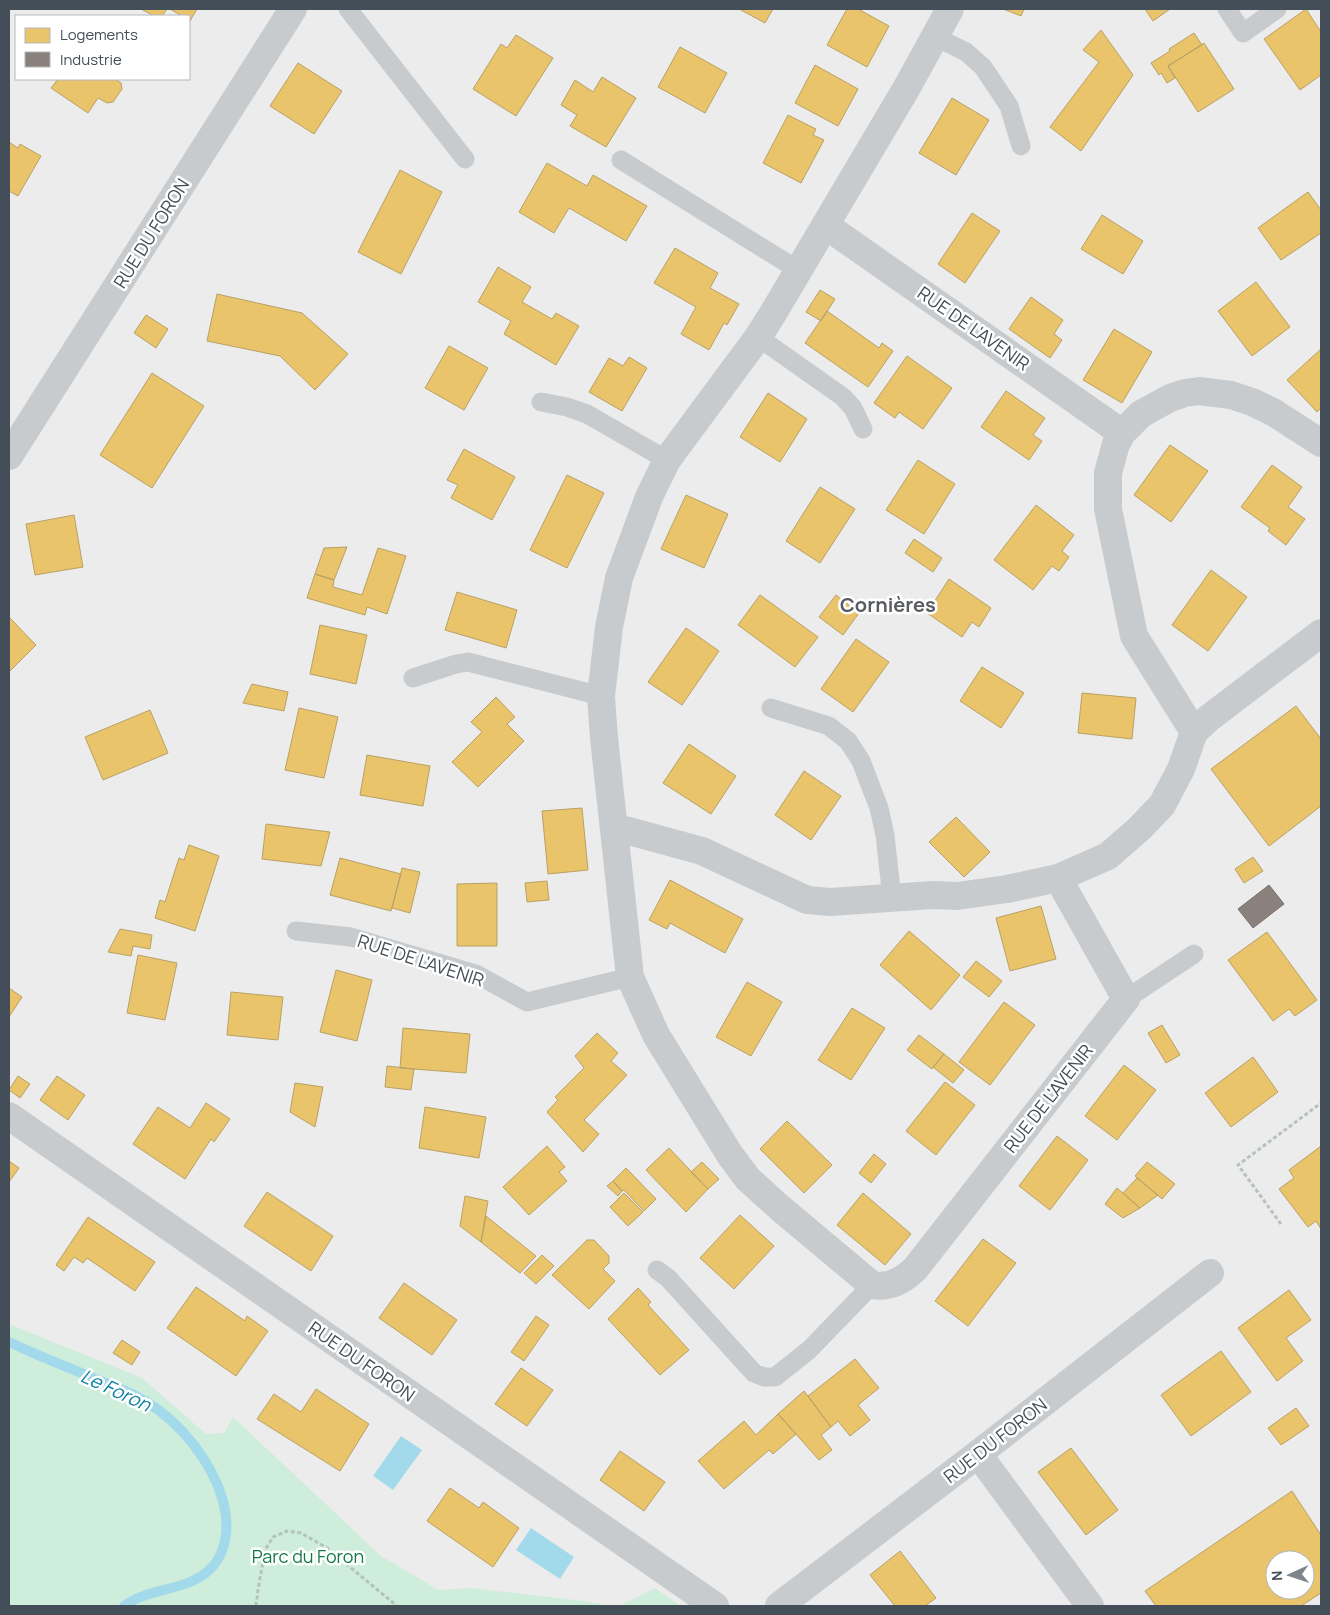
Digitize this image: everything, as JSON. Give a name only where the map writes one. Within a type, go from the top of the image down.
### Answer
[{"type":"street","name":"RUE DU FORON","points":[[9,456],[292,9]]},
{"type":"street","points":[[872,1286],[748,1179],[730,1155],[656,1035],[630,977],[601,696],[609,627],[619,578],[649,497],[667,460],[758,337],[826,225],[936,37],[950,9]]},
{"type":"street","name":"RUE DE L'AVENIR","points":[[826,225],[1122,433]]},
{"type":"street","points":[[1194,732],[1134,636],[1108,509],[1108,473],[1116,444],[1122,433],[1141,414],[1185,393],[1199,391],[1230,395],[1252,402],[1273,412],[1321,444]]},
{"type":"street","points":[[614,826],[702,852],[807,900],[830,902],[933,895],[957,896],[1007,889],[1058,878],[1108,856],[1139,829],[1162,805],[1181,769],[1194,732],[1209,718],[1321,633]]},
{"type":"street","points":[[1058,878],[1126,999]]},
{"type":"street","name":"RUE DE L'AVENIR","points":[[872,1286],[891,1285],[903,1280],[915,1269],[1126,999]]},
{"type":"street","name":"RUE DU FORON","points":[[9,1116],[715,1606]]},
{"type":"street","name":"RUE DU FORON","points":[[778,1606],[978,1454],[1210,1273]]},
{"type":"street","points":[[978,1454],[1090,1606]]},
{"type":"lane","points":[[348,9],[465,159]]},
{"type":"lane","points":[[1227,9],[1243,33],[1277,9]]},
{"type":"lane","points":[[936,37],[966,52],[982,67],[1009,106],[1020,146]]},
{"type":"lane","points":[[621,160],[798,270]]},
{"type":"lane","points":[[758,337],[843,397],[852,408],[863,429]]},
{"type":"lane","points":[[541,402],[587,414],[667,460]]},
{"type":"lane","points":[[413,678],[468,662],[601,696]]},
{"type":"lane","points":[[771,708],[829,726],[848,741],[861,761],[879,808],[885,835],[892,898]]},
{"type":"lane","name":"RUE DE L'AVENIR","points":[[296,931],[351,936],[476,974],[527,1002],[630,977]]},
{"type":"lane","points":[[1126,999],[1194,954]]},
{"type":"lane","points":[[657,1270],[668,1278],[754,1373],[764,1378],[775,1377],[809,1350],[872,1286]]},
{"type":"path","points":[[1281,1224],[1238,1166],[1321,1103]]},
{"type":"path","points":[[256,1606],[265,1550],[273,1537],[287,1530],[302,1533],[327,1548],[397,1606]]},
{"type":"green space","name":"Parc du Foron","points":[[9,1324],[142,1378],[206,1434],[224,1433],[233,1417],[380,1555],[438,1590],[471,1588],[584,1601],[611,1606],[9,1606]]},
{"type":"green space","points":[[655,1588],[681,1606],[620,1606]]},
{"type":"water","points":[[401,1436],[422,1450],[393,1490],[373,1476]]},
{"type":"water","points":[[531,1528],[574,1557],[560,1579],[516,1550]]},
{"type":"building: Logements","points":[[141,9],[167,9],[163,15],[152,15]]},
{"type":"building: Logements","points":[[170,9],[197,9],[190,21],[190,15],[180,15]]},
{"type":"building: Logements","points":[[739,9],[773,9],[765,23]]},
{"type":"building: Logements","points":[[847,9],[858,9],[889,26],[867,67],[827,45]]},
{"type":"building: Logements","points":[[1003,9],[1024,9],[1021,16]]},
{"type":"building: Logements","points":[[1145,9],[1170,9],[1153,21]]},
{"type":"building: Logements","points":[[1306,9],[1321,32],[1321,75],[1300,90],[1264,39]]},
{"type":"building: Logements","points":[[1101,30],[1133,75],[1081,151],[1050,127],[1099,62],[1083,50]]},
{"type":"building: Logements","points":[[1194,33],[1202,45],[1168,66],[1175,78],[1167,83],[1161,73],[1159,75],[1151,63]]},
{"type":"building: Logements","points":[[516,35],[553,58],[516,116],[473,89],[501,44],[507,48]]},
{"type":"building: Logements","points":[[1204,43],[1234,89],[1198,112],[1168,66]]},
{"type":"building: Logements","points":[[680,47],[727,73],[705,113],[658,87]]},
{"type":"building: Logements","points":[[298,63],[342,91],[314,134],[270,106]]},
{"type":"building: Logements","points":[[815,65],[858,89],[838,126],[795,103]]},
{"type":"building: Logements","points":[[602,77],[636,98],[606,147],[570,126],[577,115],[561,105],[575,80],[593,92]]},
{"type":"building: Logements","points":[[57,80],[116,80],[121,83],[122,89],[113,102],[107,103],[98,98],[88,113],[51,88]]},
{"type":"building: Logements","points":[[952,98],[989,120],[956,175],[919,153]]},
{"type":"building: Logements","points":[[788,115],[816,129],[813,135],[824,140],[801,183],[763,163]]},
{"type":"building: Logements","points":[[9,142],[18,148],[20,144],[41,156],[18,196],[9,191]]},
{"type":"building: Logements","points":[[547,163],[587,186],[593,175],[647,206],[626,241],[569,208],[554,233],[519,212]]},
{"type":"building: Logements","points":[[400,170],[442,192],[401,274],[358,252]]},
{"type":"building: Logements","points":[[1308,192],[1321,210],[1321,233],[1281,260],[1258,228]]},
{"type":"building: Logements","points":[[972,213],[1000,231],[965,283],[938,264]]},
{"type":"building: Logements","points":[[1102,215],[1143,241],[1123,274],[1081,249]]},
{"type":"building: Logements","points":[[675,248],[718,273],[710,288],[739,304],[727,325],[724,323],[709,350],[681,334],[696,307],[654,283]]},
{"type":"building: Logements","points":[[498,267],[531,287],[522,302],[552,319],[556,313],[579,326],[556,365],[504,334],[511,321],[478,302]]},
{"type":"building: Logements","points":[[1256,282],[1290,327],[1252,356],[1218,311]]},
{"type":"building: Logements","points":[[820,290],[835,299],[821,321],[806,312]]},
{"type":"building: Logements","points":[[217,294],[302,313],[348,354],[315,390],[280,356],[207,341]]},
{"type":"building: Logements","points":[[1031,297],[1063,320],[1054,334],[1062,340],[1050,358],[1009,329]]},
{"type":"building: Logements","points":[[827,311],[879,348],[882,343],[893,351],[868,387],[805,343]]},
{"type":"building: Logements","points":[[146,315],[168,329],[156,348],[134,333]]},
{"type":"building: Logements","points":[[1114,329],[1152,352],[1122,403],[1083,380]]},
{"type":"building: Logements","points":[[449,346],[488,368],[464,410],[425,388]]},
{"type":"building: Logements","points":[[1321,349],[1321,408],[1317,412],[1287,380]]},
{"type":"building: Logements","points":[[907,356],[952,388],[923,429],[899,412],[895,418],[874,403]]},
{"type":"building: Logements","points":[[629,357],[647,368],[622,411],[589,392],[609,358],[623,366]]},
{"type":"building: Logements","points":[[152,373],[204,406],[152,488],[100,455]]},
{"type":"building: Logements","points":[[1006,391],[1045,418],[1033,435],[1042,441],[1029,460],[981,427]]},
{"type":"building: Logements","points":[[768,393],[807,419],[780,462],[740,437]]},
{"type":"building: Logements","points":[[1170,445],[1208,471],[1171,522],[1134,495]]},
{"type":"building: Logements","points":[[464,449],[515,477],[492,520],[451,498],[458,485],[447,480]]},
{"type":"building: Logements","points":[[918,460],[955,484],[924,534],[886,510]]},
{"type":"building: Logements","points":[[1272,465],[1302,487],[1288,507],[1305,519],[1286,545],[1268,531],[1270,528],[1241,507]]},
{"type":"building: Logements","points":[[567,475],[604,493],[567,568],[530,550]]},
{"type":"building: Logements","points":[[820,487],[855,509],[820,563],[786,541]]},
{"type":"building: Logements","points":[[686,495],[728,514],[704,568],[661,549]]},
{"type":"building: Logements","points":[[1036,505],[1074,535],[1062,551],[1069,557],[1059,571],[1052,566],[1033,590],[994,560]]},
{"type":"building: Logements","points":[[74,515],[83,567],[35,575],[26,524]]},
{"type":"building: Logements","points":[[914,539],[942,558],[933,572],[905,553]]},
{"type":"building: Logements","points":[[347,547],[334,580],[315,574],[324,548]]},
{"type":"building: Logements","points":[[378,548],[406,556],[387,614],[367,607],[365,615],[307,598],[315,574],[334,580],[333,587],[362,595]]},
{"type":"building: Logements","points":[[1211,570],[1247,597],[1208,651],[1172,625]]},
{"type":"building: Logements","points":[[949,579],[991,608],[979,627],[972,622],[962,637],[927,613]]},
{"type":"building: Logements","points":[[457,592],[517,610],[506,648],[445,630]]},
{"type":"building: Logements","points":[[760,595],[818,637],[795,667],[738,625]]},
{"type":"building: Logements","points":[[836,595],[859,613],[843,635],[819,617]]},
{"type":"building: Logements","points":[[9,617],[36,645],[9,672]]},
{"type":"building: Logements","points":[[320,625],[367,635],[356,684],[310,674]]},
{"type":"building: Logements","points":[[686,628],[719,651],[682,705],[648,682]]},
{"type":"building: Logements","points":[[856,639],[889,662],[853,712],[821,689]]},
{"type":"building: Logements","points":[[982,667],[1024,693],[1001,728],[960,701]]},
{"type":"building: Logements","points":[[252,684],[288,692],[284,711],[243,703]]},
{"type":"building: Logements","points":[[1082,693],[1136,698],[1132,739],[1078,733]]},
{"type":"building: Logements","points":[[496,697],[515,717],[507,724],[524,741],[478,787],[452,762],[482,732],[471,722]]},
{"type":"building: Logements","points":[[1296,706],[1321,739],[1321,806],[1269,846],[1211,769]]},
{"type":"building: Logements","points":[[299,708],[338,717],[324,778],[285,770]]},
{"type":"building: Logements","points":[[150,710],[168,753],[103,780],[85,737]]},
{"type":"building: Logements","points":[[689,744],[736,776],[711,814],[663,783]]},
{"type":"building: Logements","points":[[367,755],[430,766],[423,806],[360,795]]},
{"type":"building: Logements","points":[[804,771],[841,796],[811,840],[775,815]]},
{"type":"building: Logements","points":[[582,808],[588,870],[548,874],[542,811]]},
{"type":"building: Logements","points":[[956,817],[990,852],[964,877],[929,842]]},
{"type":"building: Logements","points":[[266,824],[330,832],[321,866],[262,859]]},
{"type":"building: Logements","points":[[189,845],[219,856],[195,931],[155,918],[160,900],[165,902],[179,858],[184,860]]},
{"type":"building: Logements","points":[[1253,857],[1263,871],[1244,883],[1235,869]]},
{"type":"building: Logements","points":[[340,858],[401,874],[391,911],[330,895]]},
{"type":"building: Logements","points":[[402,868],[420,872],[410,913],[392,908]]},
{"type":"building: Logements","points":[[670,880],[743,919],[725,953],[670,923],[667,929],[649,920]]},
{"type":"building: Logements","points":[[547,881],[549,900],[527,902],[525,883]]},
{"type":"building: Logements","points":[[497,883],[497,946],[457,946],[457,884]]},
{"type":"building: Logements","points":[[1041,906],[1056,959],[1010,971],[996,918]]},
{"type":"building: Logements","points":[[120,929],[152,935],[150,949],[133,946],[131,956],[108,952]]},
{"type":"building: Logements","points":[[909,931],[960,975],[931,1010],[880,965]]},
{"type":"building: Logements","points":[[1267,932],[1317,1000],[1295,1016],[1289,1009],[1273,1021],[1228,960]]},
{"type":"building: Logements","points":[[138,955],[177,963],[165,1020],[127,1013]]},
{"type":"building: Logements","points":[[976,961],[1002,981],[989,997],[963,977]]},
{"type":"building: Logements","points":[[336,970],[372,980],[357,1041],[320,1032]]},
{"type":"building: Logements","points":[[747,982],[782,1002],[751,1056],[716,1037]]},
{"type":"building: Logements","points":[[9,988],[22,997],[9,1017]]},
{"type":"building: Logements","points":[[231,992],[283,997],[278,1040],[227,1035]]},
{"type":"building: Logements","points":[[1004,1002],[1035,1025],[990,1085],[959,1062]]},
{"type":"building: Logements","points":[[852,1008],[885,1028],[851,1080],[818,1060]]},
{"type":"building: Logements","points":[[1162,1025],[1180,1055],[1166,1063],[1148,1033]]},
{"type":"building: Logements","points":[[403,1028],[470,1034],[466,1073],[400,1068]]},
{"type":"building: Logements","points":[[597,1033],[618,1053],[611,1061],[627,1075],[584,1120],[599,1134],[583,1152],[547,1112],[558,1100],[555,1097],[584,1068],[575,1056]]},
{"type":"building: Logements","points":[[919,1035],[944,1054],[932,1069],[907,1050]]},
{"type":"building: Logements","points":[[944,1054],[964,1070],[953,1083],[933,1067]]},
{"type":"building: Logements","points":[[1253,1057],[1278,1092],[1231,1127],[1205,1093]]},
{"type":"building: Logements","points":[[1124,1065],[1156,1090],[1117,1140],[1085,1116]]},
{"type":"building: Logements","points":[[387,1066],[414,1069],[411,1090],[385,1087]]},
{"type":"building: Logements","points":[[18,1076],[30,1084],[20,1098],[9,1090]]},
{"type":"building: Logements","points":[[57,1076],[85,1095],[68,1120],[40,1100]]},
{"type":"building: Logements","points":[[945,1082],[975,1105],[936,1155],[906,1131]]},
{"type":"building: Logements","points":[[295,1083],[323,1087],[315,1127],[290,1112]]},
{"type":"building: Logements","points":[[206,1103],[230,1119],[214,1142],[211,1139],[185,1179],[133,1144],[158,1107],[190,1128]]},
{"type":"building: Logements","points":[[425,1107],[486,1117],[479,1158],[419,1148]]},
{"type":"building: Logements","points":[[787,1121],[832,1165],[804,1193],[760,1149]]},
{"type":"building: Logements","points":[[1057,1136],[1088,1160],[1050,1210],[1019,1186]]},
{"type":"building: Logements","points":[[547,1146],[565,1167],[559,1172],[567,1181],[529,1215],[503,1187]]},
{"type":"building: Logements","points":[[1321,1146],[1321,1229],[1316,1221],[1308,1227],[1279,1189],[1294,1178],[1289,1170]]},
{"type":"building: Logements","points":[[669,1148],[708,1189],[686,1212],[646,1170]]},
{"type":"building: Logements","points":[[874,1154],[886,1164],[871,1183],[859,1173]]},
{"type":"building: Logements","points":[[9,1161],[19,1168],[9,1182]]},
{"type":"building: Logements","points":[[702,1162],[719,1179],[708,1189],[691,1172]]},
{"type":"building: Logements","points":[[1147,1162],[1175,1184],[1162,1199],[1135,1176]]},
{"type":"building: Logements","points":[[626,1168],[656,1199],[644,1211],[613,1181]]},
{"type":"building: Logements","points":[[1137,1178],[1158,1195],[1140,1208],[1123,1193]]},
{"type":"building: Logements","points":[[613,1181],[622,1191],[618,1196],[607,1186]]},
{"type":"building: Logements","points":[[1117,1188],[1140,1208],[1123,1218],[1105,1204]]},
{"type":"building: Logements","points":[[267,1192],[333,1236],[311,1271],[244,1226]]},
{"type":"building: Logements","points":[[624,1193],[643,1212],[628,1226],[610,1207]]},
{"type":"building: Logements","points":[[863,1193],[911,1234],[885,1265],[837,1225]]},
{"type":"building: Logements","points":[[465,1196],[488,1201],[481,1242],[460,1226]]},
{"type":"building: Logements","points":[[740,1215],[774,1246],[734,1289],[700,1258]]},
{"type":"building: Logements","points":[[486,1216],[536,1256],[520,1273],[481,1242]]},
{"type":"building: Logements","points":[[88,1217],[155,1262],[135,1291],[87,1258],[83,1263],[74,1257],[64,1271],[56,1265]]},
{"type":"building: Logements","points":[[983,1239],[1016,1263],[968,1326],[935,1301]]},
{"type":"building: Logements","points":[[587,1240],[594,1240],[609,1256],[609,1263],[603,1269],[615,1281],[589,1309],[552,1275]]},
{"type":"building: Logements","points":[[542,1255],[554,1266],[536,1284],[524,1273]]},
{"type":"building: Logements","points":[[404,1283],[457,1320],[432,1355],[379,1318]]},
{"type":"building: Logements","points":[[196,1287],[245,1321],[247,1316],[268,1331],[236,1376],[167,1328]]},
{"type":"building: Logements","points":[[638,1288],[651,1302],[648,1305],[689,1350],[660,1375],[608,1319]]},
{"type":"building: Logements","points":[[1289,1290],[1311,1320],[1286,1338],[1303,1361],[1277,1381],[1238,1328]]},
{"type":"building: Logements","points":[[536,1316],[549,1325],[524,1361],[511,1352]]},
{"type":"building: Logements","points":[[122,1340],[140,1352],[132,1365],[113,1353]]},
{"type":"building: Logements","points":[[1221,1351],[1251,1392],[1191,1436],[1161,1395]]},
{"type":"building: Logements","points":[[855,1359],[879,1388],[858,1405],[870,1420],[850,1436],[838,1421],[831,1427],[808,1396]]},
{"type":"building: Logements","points":[[521,1368],[553,1390],[527,1426],[495,1404]]},
{"type":"building: Logements","points":[[316,1389],[369,1424],[340,1471],[257,1419],[274,1394],[301,1412]]},
{"type":"building: Logements","points":[[804,1391],[831,1427],[821,1435],[832,1450],[819,1460],[778,1414]]},
{"type":"building: Logements","points":[[1296,1408],[1309,1426],[1281,1445],[1268,1428]]},
{"type":"building: Logements","points":[[778,1414],[796,1434],[773,1454],[769,1450],[724,1489],[698,1461],[744,1421],[756,1435]]},
{"type":"building: Logements","points":[[1071,1448],[1118,1510],[1086,1535],[1038,1472]]},
{"type":"building: Logements","points":[[620,1451],[665,1482],[644,1511],[600,1480]]},
{"type":"building: Logements","points":[[450,1488],[479,1508],[483,1502],[519,1528],[493,1567],[427,1521]]},
{"type":"building: Logements","points":[[1292,1491],[1321,1535],[1321,1593],[1315,1597],[1315,1550],[1265,1550],[1265,1600],[1310,1600],[1301,1606],[1156,1606],[1145,1591]]},
{"type":"building: Logements","points":[[900,1551],[936,1598],[925,1606],[895,1606],[870,1575]]},
{"type":"building: Industrie","points":[[1269,885],[1284,904],[1253,928],[1238,909]]},
{"type":"waterway","name":"Le Foron","points":[[9,1342],[126,1391],[158,1410],[182,1431],[193,1444],[203,1457],[218,1486],[225,1509],[226,1535],[222,1552],[213,1566],[194,1580],[146,1595],[124,1606]]},
{"type":"district","name":"Cornières","points":[[888,604]]}]
